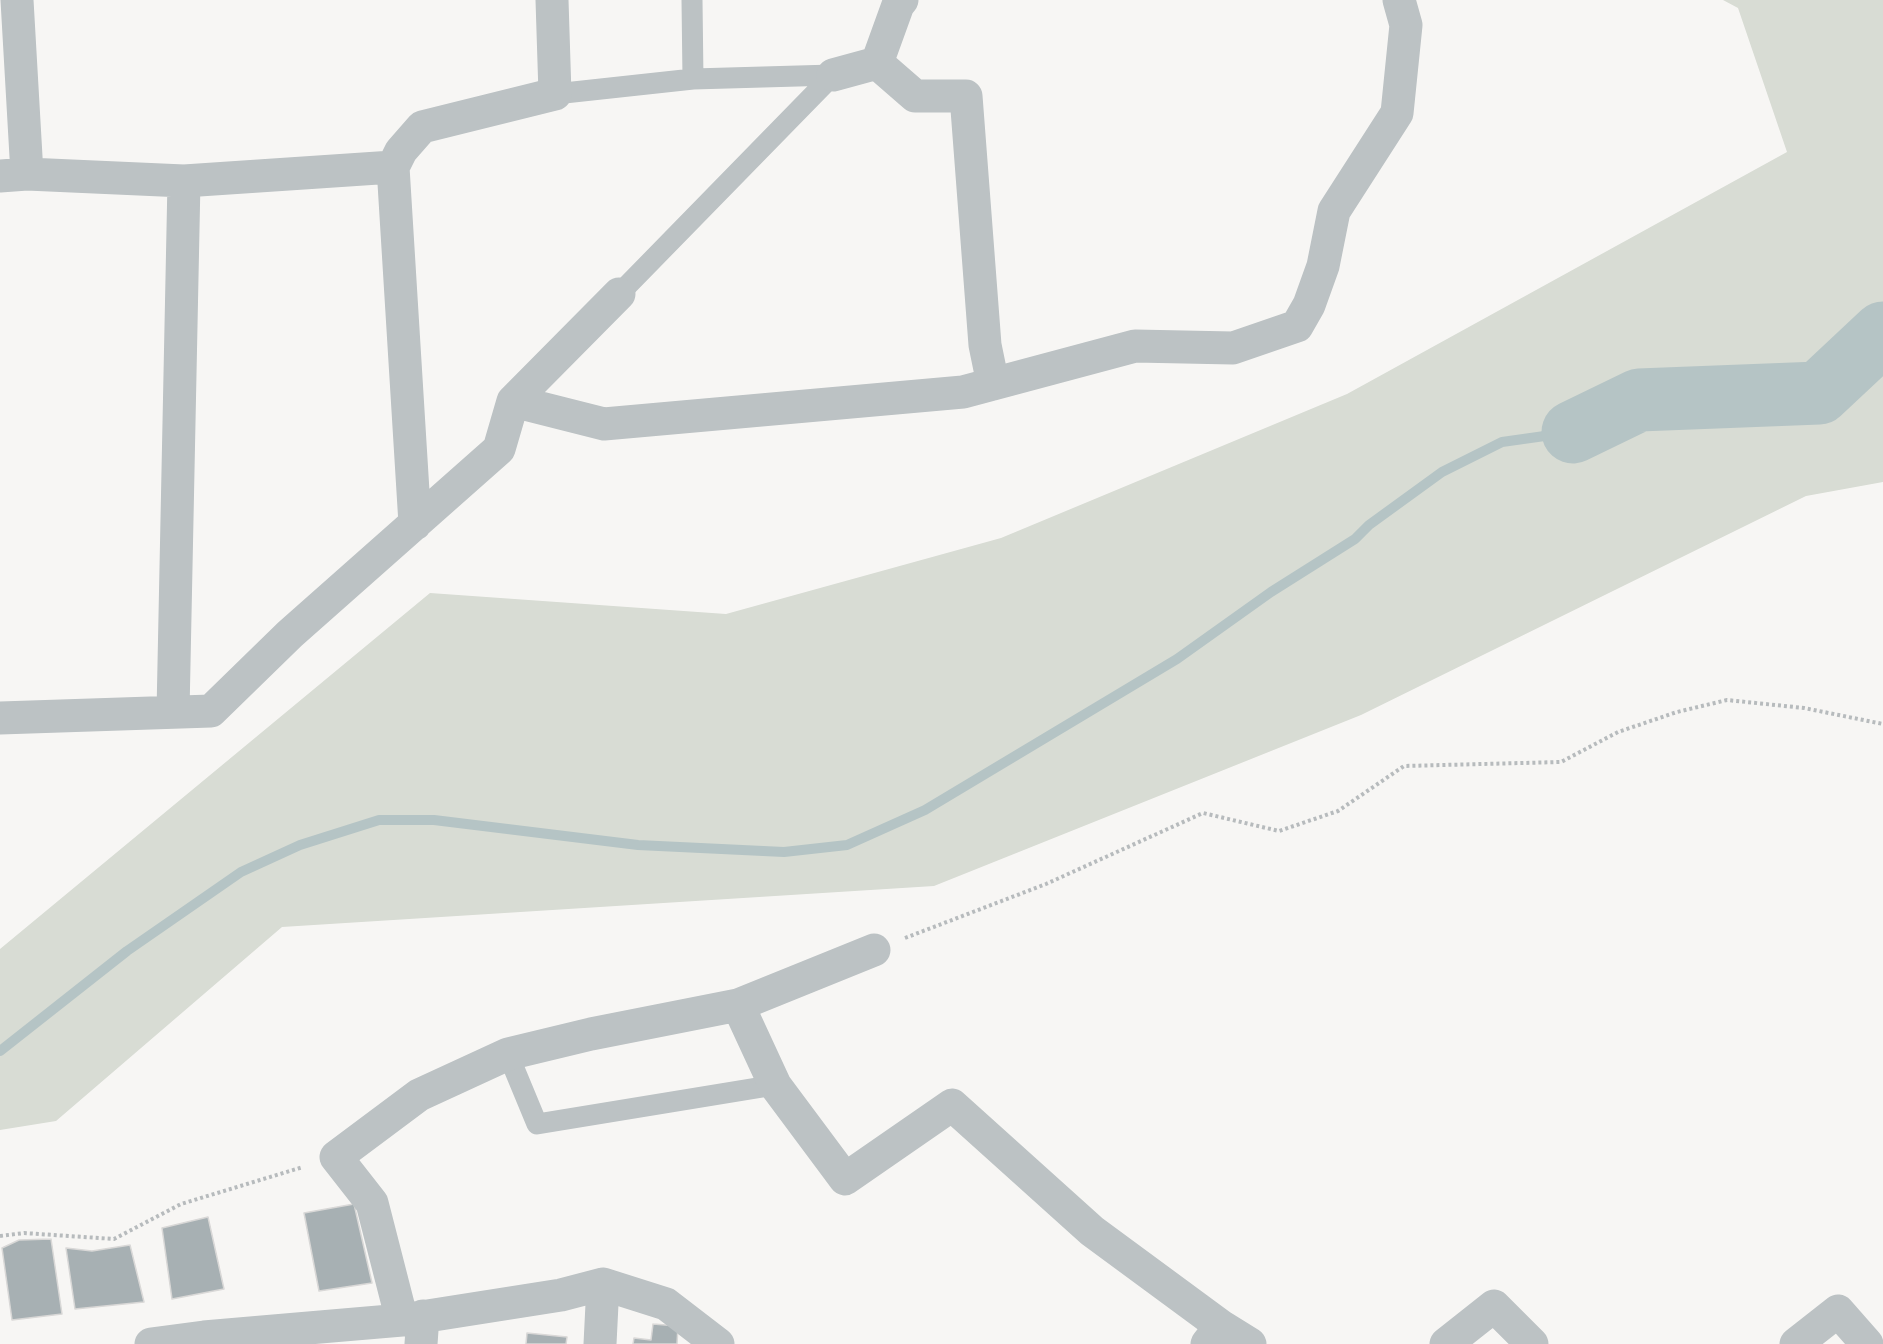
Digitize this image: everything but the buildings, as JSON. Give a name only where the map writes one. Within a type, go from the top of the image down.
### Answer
[{"type":"street","points":[[17,0],[14,175],[184,181],[393,167]]},
{"type":"street","points":[[415,524],[393,167],[401,151],[422,127],[555,94],[552,0]]},
{"type":"street","points":[[513,401],[604,424],[963,393],[1136,346],[1233,348],[1297,326],[1309,305],[1323,266],[1334,211],[1397,113],[1406,25],[1399,0]]},
{"type":"street","points":[[877,63],[899,2]]},
{"type":"street","points":[[877,63],[915,96],[966,96],[985,345],[993,384]]},
{"type":"street","points":[[833,75],[877,63]]},
{"type":"street","points":[[173,712],[184,181]]},
{"type":"street","points":[[0,718],[211,711],[290,634],[499,449],[513,401],[619,294]]},
{"type":"street","points":[[416,1326],[372,1203],[336,1157],[419,1095],[508,1054],[591,1034],[738,1005],[874,950]]},
{"type":"street","points":[[738,1005],[775,1085],[845,1179],[952,1105],[1092,1231],[1214,1335],[1250,1344]]},
{"type":"street","points":[[600,1344],[603,1284]]},
{"type":"street","points":[[151,1344],[416,1326],[603,1284],[666,1304],[718,1344]]},
{"type":"street","points":[[1446,1344],[1494,1306],[1532,1344]]},
{"type":"street","points":[[1796,1344],[1838,1311],[1867,1344]]},
{"type":"lane","points":[[692,0],[693,79]]},
{"type":"lane","points":[[555,94],[693,79],[833,75]]},
{"type":"lane","points":[[619,294],[833,75]]},
{"type":"lane","points":[[508,1054],[537,1124],[775,1085]]},
{"type":"path","points":[[874,950],[1046,884],[1203,813],[1279,831],[1338,811],[1404,766],[1561,762],[1618,732],[1677,712],[1727,700],[1804,708],[1854,720],[1883,724]]},
{"type":"path","points":[[0,1236],[24,1233],[114,1239],[181,1203],[336,1157]]},
{"type":"shaded area","points":[[1723,0],[1883,0],[1883,482],[1806,496],[1361,715],[934,886],[282,927],[56,1121],[0,1130],[0,949],[430,593],[726,614],[1001,538],[1347,394],[1787,152],[1738,8]]},
{"type":"waterway","points":[[1573,432],[1639,400],[1819,393],[1883,333]]},
{"type":"waterway","points":[[0,1051],[127,951],[241,872],[300,845],[379,820],[434,820],[638,845],[784,852],[847,845],[925,810],[1177,659],[1271,592],[1355,539],[1369,525],[1442,472],[1502,442],[1573,432]]}]
